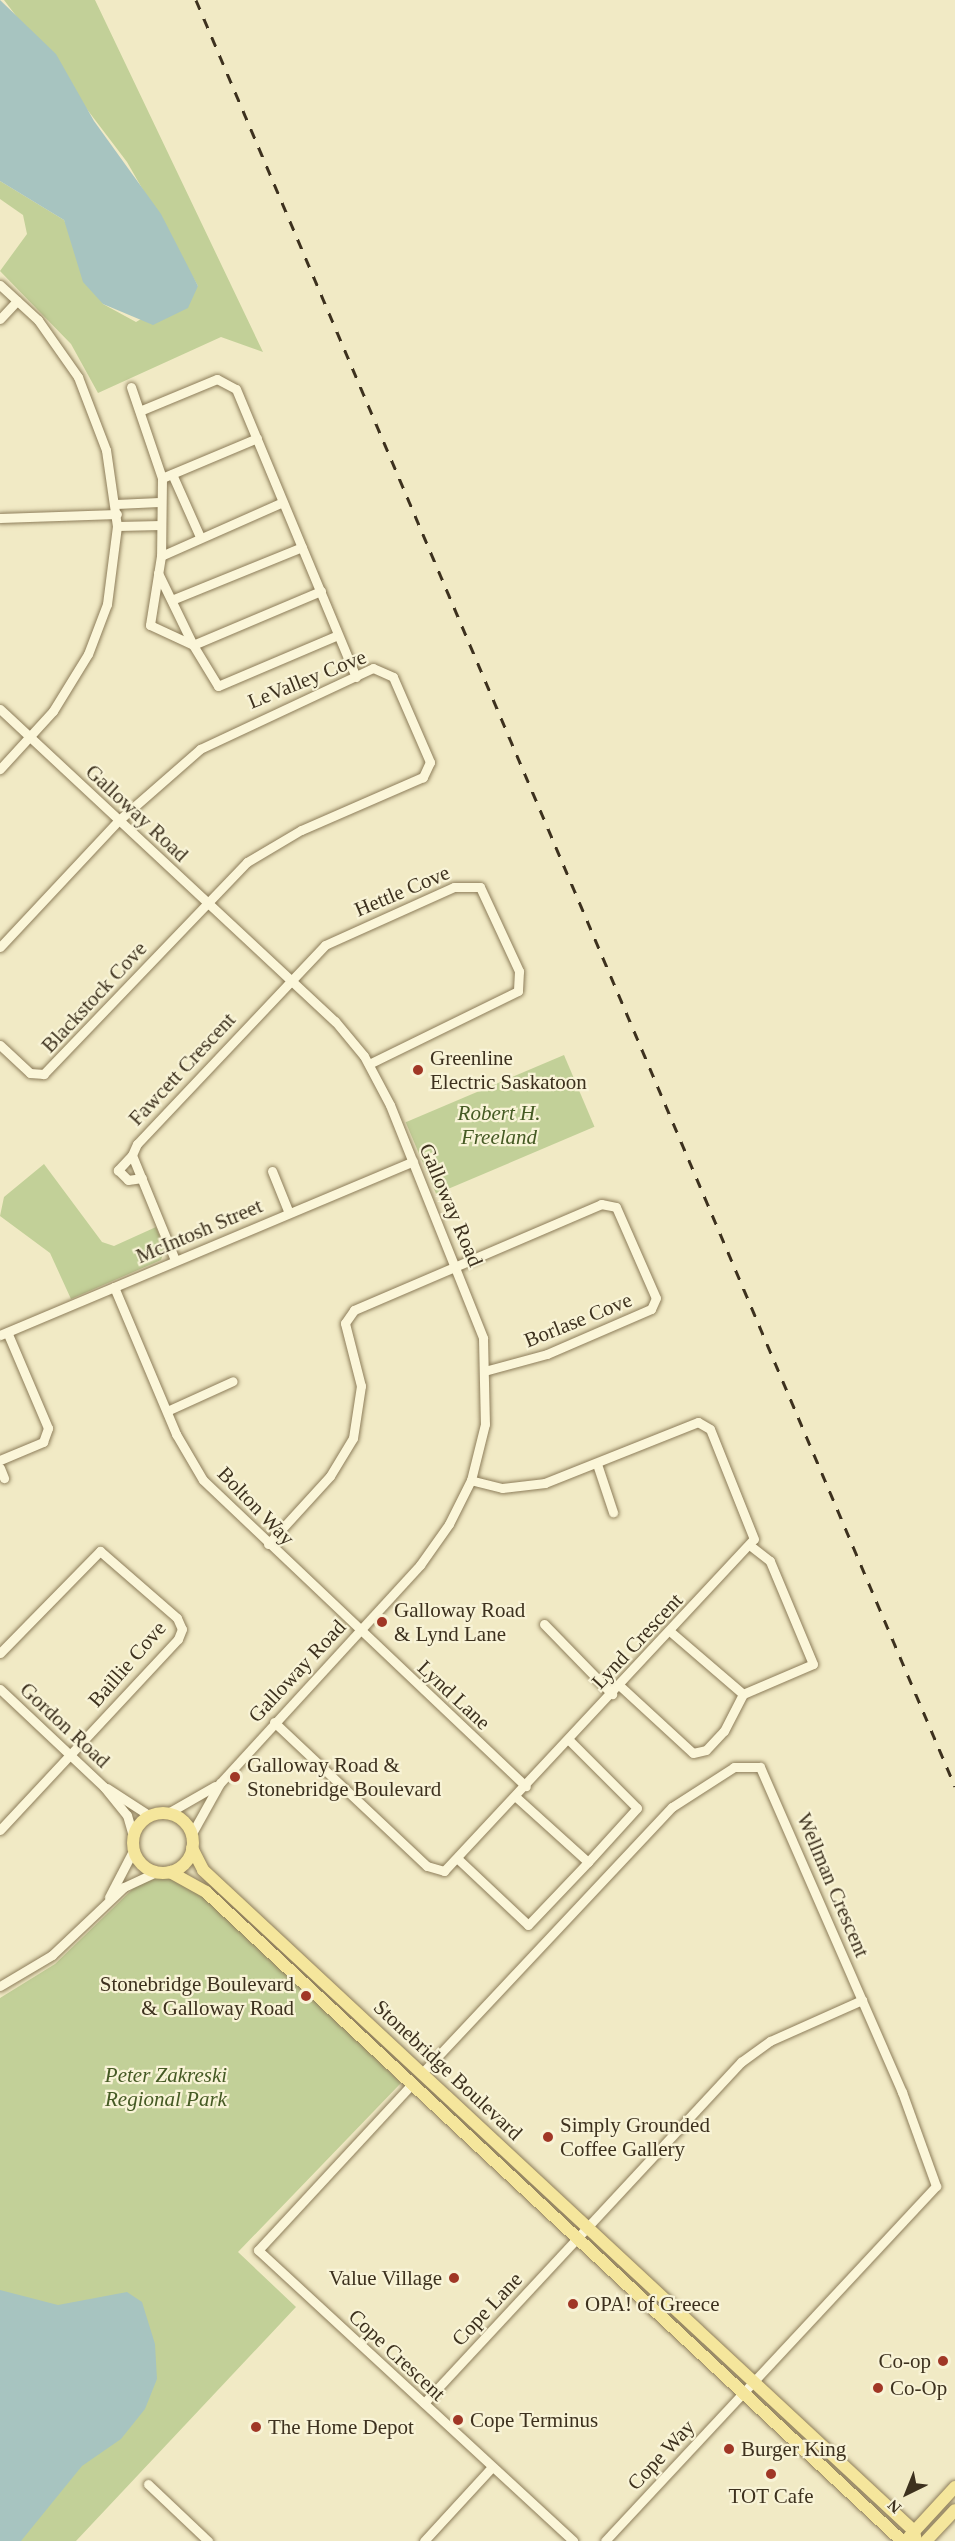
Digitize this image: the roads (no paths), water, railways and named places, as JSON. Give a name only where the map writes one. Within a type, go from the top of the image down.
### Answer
[{"type":"main road","points":[[168,1813],[184,1822],[191,1841],[186,1861],[170,1872],[156,1872],[140,1862],[134,1843],[150,1816],[168,1813]]},
{"type":"main road","name":"Stonebridge Boulevard","points":[[191,1841],[203,1870],[423,2072],[915,2536]]},
{"type":"main road","name":"Stonebridge Boulevard","points":[[170,1872],[206,1892],[903,2541]]},
{"type":"main road","points":[[903,2541],[915,2536],[955,2487]]},
{"type":"main road","points":[[926,2541],[955,2510]]},
{"type":"street","points":[[0,285],[17,301],[78,377],[106,450],[117,509],[113,571],[99,629],[71,685],[0,769]]},
{"type":"street","points":[[0,319],[17,301]]},
{"type":"street","points":[[142,410],[217,379],[229,381],[257,438],[356,677]]},
{"type":"street","points":[[131,387],[142,410],[162,478],[159,502],[161,556],[150,625],[193,645],[321,591]]},
{"type":"street","points":[[162,478],[257,438]]},
{"type":"street","points":[[172,474],[200,537]]},
{"type":"street","points":[[0,518],[117,509],[159,502]]},
{"type":"street","points":[[161,556],[283,502]]},
{"type":"street","points":[[117,526],[161,525]]},
{"type":"street","points":[[174,599],[302,547]]},
{"type":"street","points":[[158,573],[174,599],[193,645],[218,686],[338,635]]},
{"type":"street","name":"LeValley Cove","points":[[119,820],[159,780],[209,743],[373,668],[389,671],[430,762],[429,771],[275,844],[247,862],[208,902]]},
{"type":"street","name":"Galloway Road","points":[[0,709],[335,1021],[369,1064],[413,1161],[473,1304],[488,1370],[485,1424],[471,1480],[436,1545],[220,1783],[191,1841]]},
{"type":"street","points":[[0,947],[119,820]]},
{"type":"street","name":"Hettle Cove","points":[[290,980],[335,939],[454,887],[480,887],[519,971],[518,991],[369,1064]]},
{"type":"street","name":"Blackstock Cove","points":[[0,1045],[30,1073],[44,1074],[208,902]]},
{"type":"street","name":"Fawcett Crescent","points":[[175,1260],[132,1155],[290,980]]},
{"type":"street","points":[[132,1155],[118,1170],[128,1180],[142,1178]]},
{"type":"street","name":"McIntosh Street","points":[[4,1333],[413,1161]]},
{"type":"street","points":[[272,1171],[289,1213]]},
{"type":"street","name":"Borlase Cove","points":[[458,1266],[606,1203],[620,1214],[656,1298],[651,1309],[637,1316],[547,1354],[488,1370]]},
{"type":"street","points":[[268,1544],[330,1476],[353,1438],[362,1386],[347,1332],[349,1316],[458,1266]]},
{"type":"street","name":"Bolton Way","points":[[114,1287],[167,1411],[203,1479],[358,1630]]},
{"type":"street","points":[[0,1460],[43,1442],[48,1428],[4,1333]]},
{"type":"street","points":[[167,1411],[233,1381]]},
{"type":"street","points":[[471,1480],[501,1488],[529,1487],[597,1464],[690,1423],[705,1424],[753,1531],[751,1546],[770,1561],[813,1664],[743,1694],[724,1731],[706,1750],[693,1754],[619,1685]]},
{"type":"street","points":[[597,1464],[613,1512]]},
{"type":"street","name":"Lynd Crescent","points":[[274,1722],[433,1870],[444,1871],[458,1859],[751,1546]]},
{"type":"street","name":"Baillie Cove","points":[[0,1653],[100,1551],[180,1623],[178,1639],[71,1754]]},
{"type":"street","points":[[543,1624],[612,1694]]},
{"type":"street","name":"Lynd Lane","points":[[358,1630],[526,1786]]},
{"type":"street","points":[[671,1632],[743,1694]]},
{"type":"street","name":"Gordon Road","points":[[0,1689],[104,1787],[127,1815],[134,1843]]},
{"type":"street","points":[[458,1859],[528,1925],[588,1862],[637,1808],[569,1740]]},
{"type":"street","points":[[0,1830],[71,1754]]},
{"type":"street","name":"Wellman Crescent","points":[[423,2072],[672,1807],[745,1764],[760,1767],[771,1783],[862,2000],[936,2186],[744,2394]]},
{"type":"street","name":"Galloway Road","points":[[168,1813],[220,1783]]},
{"type":"street","name":"Gordon Road","points":[[104,1787],[150,1816]]},
{"type":"street","points":[[516,1797],[588,1862]]},
{"type":"street","points":[[104,1904],[134,1843]]},
{"type":"street","points":[[0,1986],[52,1955],[104,1904],[134,1880],[156,1872]]},
{"type":"street","name":"Cope Lane","points":[[424,2403],[750,2054],[862,2000]]},
{"type":"street","name":"Cope Crescent","points":[[411,2085],[258,2250],[573,2541]]},
{"type":"street","name":"Cope Way","points":[[605,2541],[744,2394]]},
{"type":"street","points":[[424,2541],[492,2467]]},
{"type":"street","points":[[148,2484],[208,2541]]},
{"type":"water","points":[[0,0],[56,54],[94,121],[161,214],[198,286],[188,308],[153,325],[103,304],[83,282],[64,220],[0,181]]},
{"type":"water","points":[[0,2290],[58,2305],[127,2292],[142,2302],[155,2344],[157,2379],[145,2409],[121,2439],[82,2466],[21,2541],[0,2541]]},
{"type":"railway","points":[[196,0],[955,1786]]},
{"type":"place","name":"Greenline Electric Saskatoon","points":[[418,1070]]},
{"type":"place","name":"Galloway Road & Lynd Lane","points":[[382,1622]]},
{"type":"place","name":"Galloway Road & Stonebridge Boulevard","points":[[235,1777]]},
{"type":"place","name":"Stonebridge Boulevard & Galloway Road","points":[[306,1996]]},
{"type":"place","name":"Simply Grounded Coffee Gallery","points":[[548,2137]]},
{"type":"place","name":"Value Village","points":[[454,2278]]},
{"type":"place","name":"OPA! of Greece","points":[[573,2304]]},
{"type":"place","name":"Co-op","points":[[943,2361]]},
{"type":"place","name":"Co-Op","points":[[878,2388]]},
{"type":"place","name":"Cope Terminus","points":[[458,2420]]},
{"type":"place","name":"The Home Depot","points":[[256,2427]]},
{"type":"place","name":"Burger King","points":[[729,2449]]},
{"type":"place","name":"TOT Cafe","points":[[771,2474]]},
{"type":"park label","name":"Robert H. Freeland","points":[[499,1125]]},
{"type":"park label","name":"Peter Zakreski Regional Park","points":[[166,2087]]}]
